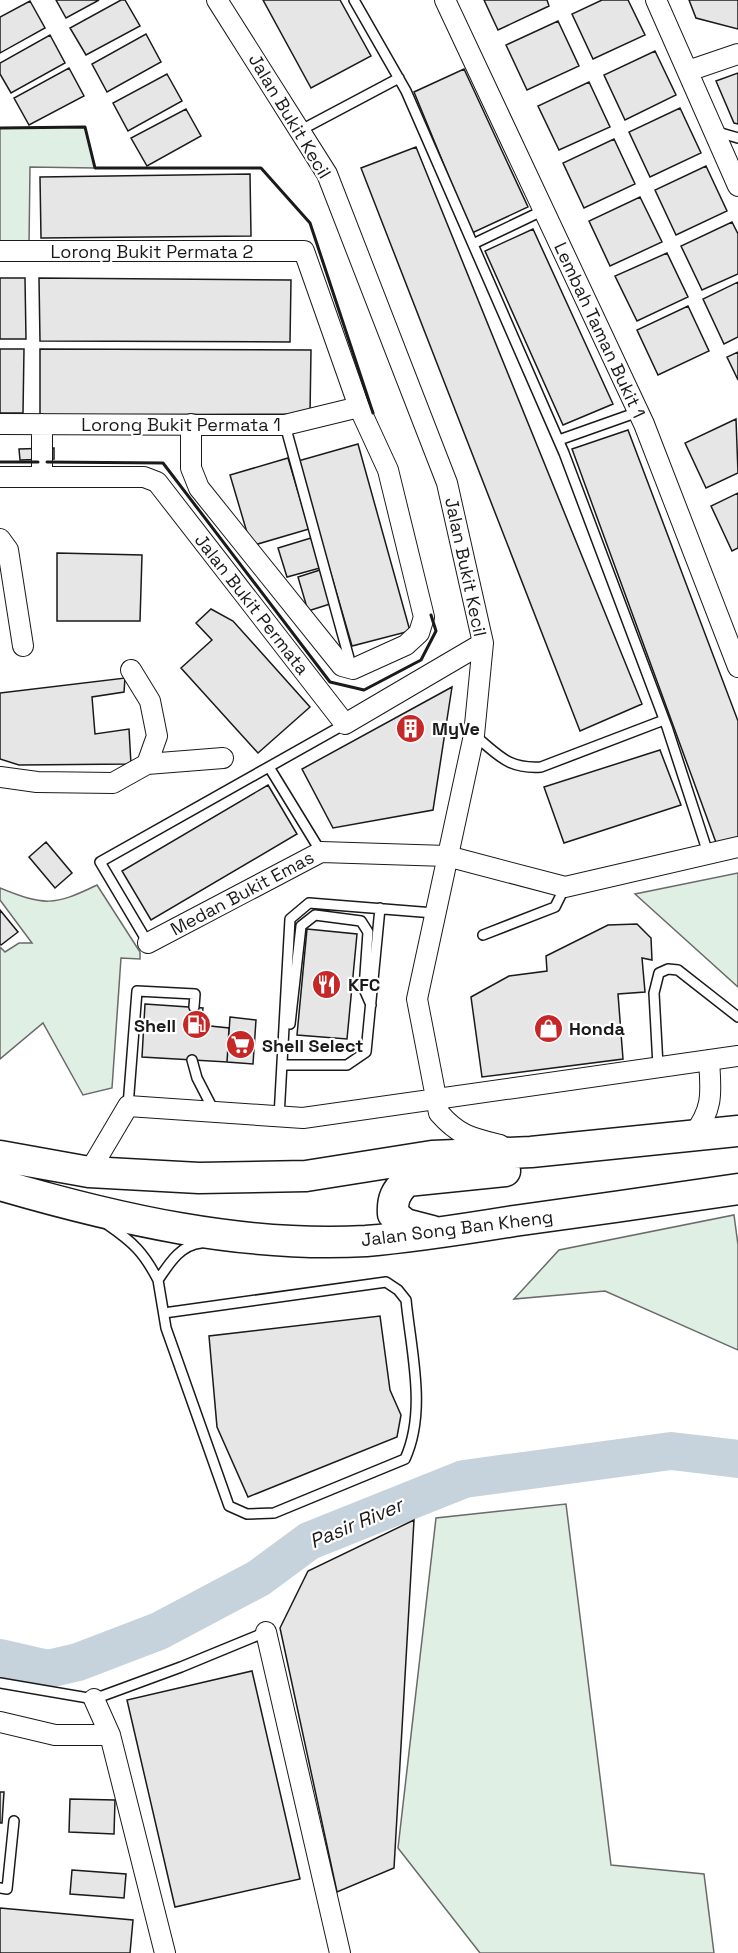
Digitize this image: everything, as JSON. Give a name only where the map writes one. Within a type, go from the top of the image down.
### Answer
[{"type":"main road","points":[[0,1156],[89,1172],[199,1178],[306,1176],[432,1156],[531,1152],[733,1132]]},
{"type":"main road","points":[[441,1233],[405,1224],[393,1214],[392,1203],[398,1190],[407,1181],[689,1152],[714,1145],[733,1132]]},
{"type":"main road","name":"Jalan Song Ban Kheng","points":[[0,1185],[81,1209],[143,1222],[251,1237],[364,1241],[441,1233],[738,1189]]},
{"type":"street","name":"Jalan Bukit Kecil","points":[[217,0],[327,174],[447,483],[483,643],[474,735],[417,999],[439,1113],[451,1127],[467,1137],[531,1152]]},
{"type":"street","name":"Lembah Taman Bukit 1","points":[[445,0],[639,412],[738,667]]},
{"type":"street","points":[[656,0],[738,186]]},
{"type":"street","points":[[688,71],[738,54]]},
{"type":"street","name":"Lorong Bukit Permata 2","points":[[0,251],[304,251],[359,406]]},
{"type":"street","points":[[191,424],[191,468],[199,488],[332,657],[342,666],[353,669],[406,645],[419,633],[424,617],[388,470],[359,406]]},
{"type":"street","name":"Lorong Bukit Permata 1","points":[[0,424],[285,425],[359,406]]},
{"type":"street","points":[[42,424],[42,477]]},
{"type":"street","name":"Jalan Bukit Permata","points":[[0,477],[144,477],[157,482],[345,724]]},
{"type":"street","points":[[0,539],[8,549],[23,646]]},
{"type":"street","points":[[345,724],[483,643]]},
{"type":"street","points":[[131,670],[150,701],[157,736],[147,764]]},
{"type":"street","points":[[1,779],[113,783],[147,764],[223,758]]},
{"type":"street","points":[[565,887],[738,848]]},
{"type":"street","name":"Medan Bukit Emas","points":[[148,942],[321,852],[447,856],[565,887]]},
{"type":"street","points":[[89,1172],[128,1106],[303,1118],[658,1066],[738,1058]]},
{"type":"street","points":[[693,1135],[705,1119],[711,1095],[709,1060]]},
{"type":"street","points":[[266,1632],[340,1953]]},
{"type":"street","points":[[94,1698],[111,1735],[165,1953]]},
{"type":"street","points":[[0,1722],[55,1735],[111,1735]]},
{"type":"lane","points":[[354,0],[399,78],[559,440],[664,720],[708,853]]},
{"type":"lane","points":[[301,130],[399,78]]},
{"type":"lane","points":[[714,131],[738,138]]},
{"type":"lane","points":[[473,244],[544,210]]},
{"type":"lane","points":[[559,440],[639,412]]},
{"type":"lane","points":[[285,425],[353,669]]},
{"type":"lane","points":[[474,735],[514,765],[521,768],[541,767],[664,720]]},
{"type":"lane","points":[[148,942],[100,862],[345,724]]},
{"type":"lane","points":[[269,767],[321,852]]},
{"type":"lane","points":[[483,935],[555,907],[565,887]]},
{"type":"lane","points":[[279,1117],[290,919],[309,903],[434,912]]},
{"type":"lane","points":[[283,1065],[347,1065],[366,1052],[380,908]]},
{"type":"lane","points":[[283,1065],[296,987],[301,926],[306,920],[315,915],[362,921],[368,932],[364,988],[370,1005]]},
{"type":"lane","points":[[658,1066],[654,993],[659,973],[668,969],[678,970],[738,1017]]},
{"type":"lane","points":[[128,1106],[137,991],[195,994],[194,1007]]},
{"type":"lane","points":[[192,1060],[197,1078],[214,1111]]},
{"type":"lane","points":[[81,1209],[130,1241],[146,1255],[158,1280],[166,1328],[229,1506],[247,1514],[274,1513],[405,1459],[412,1443],[417,1417],[406,1300],[399,1290],[386,1282],[164,1313]]},
{"type":"lane","points":[[158,1280],[173,1257],[193,1244],[251,1237]]},
{"type":"lane","points":[[0,1683],[94,1698],[182,1668],[266,1632]]},
{"type":"lane","points":[[0,1888],[7,1888],[14,1821]]},
{"type":"green space","points":[[85,127],[95,168],[30,167],[29,246],[0,245],[0,128]]},
{"type":"green space","points":[[738,873],[738,987],[635,894]]},
{"type":"green space","points":[[97,885],[140,952],[140,959],[121,958],[112,1088],[83,1095],[43,1023],[0,1059],[0,947],[5,952],[19,943],[32,943],[0,900],[0,888],[28,898],[49,901],[70,897]]},
{"type":"green space","points":[[734,1215],[738,1245],[738,1350],[605,1291],[514,1299],[559,1250]]},
{"type":"green space","points":[[566,1504],[611,1865],[704,1874],[714,1953],[480,1953],[398,1848],[436,1518]]},
{"type":"building","points":[[56,0],[99,0],[66,18]]},
{"type":"building","points":[[121,0],[125,0],[140,26],[86,55],[70,28]]},
{"type":"building","points":[[263,0],[340,0],[371,56],[311,88]]},
{"type":"building","points":[[484,0],[547,0],[549,6],[498,30]]},
{"type":"building","points":[[602,0],[628,0],[645,35],[593,59],[572,14]]},
{"type":"building","points":[[689,0],[738,0],[738,29],[696,18]]},
{"type":"building","points":[[30,1],[45,28],[0,53],[0,17]]},
{"type":"building","points":[[558,21],[579,66],[527,90],[506,45]]},
{"type":"building","points":[[146,34],[161,62],[107,92],[92,64]]},
{"type":"building","points":[[50,35],[65,63],[11,93],[0,74],[0,63]]},
{"type":"building","points":[[655,51],[676,95],[625,120],[604,75]]},
{"type":"building","points":[[69,68],[84,96],[29,125],[14,98]]},
{"type":"building","points":[[464,69],[528,207],[472,233],[414,92]]},
{"type":"building","points":[[738,73],[738,124],[734,123],[716,81]]},
{"type":"building","points":[[167,74],[182,101],[128,131],[113,103]]},
{"type":"building","points":[[589,82],[610,127],[559,150],[538,106]]},
{"type":"building","points":[[680,108],[701,153],[650,177],[629,132]]},
{"type":"building","points":[[186,109],[201,136],[147,166],[131,138]]},
{"type":"building","points":[[614,139],[635,184],[584,208],[563,163]]},
{"type":"building","points":[[416,147],[642,704],[580,731],[361,168]]},
{"type":"building","points":[[706,166],[727,211],[676,235],[655,190]]},
{"type":"building","points":[[250,174],[251,236],[41,238],[40,177]]},
{"type":"building","points":[[640,197],[662,242],[610,266],[589,221]]},
{"type":"building","points":[[732,222],[738,234],[738,274],[702,290],[681,246]]},
{"type":"building","points":[[533,229],[613,404],[563,425],[485,251]]},
{"type":"building","points":[[667,253],[688,297],[637,321],[615,276]]},
{"type":"building","points":[[0,278],[25,278],[26,339],[0,339]]},
{"type":"building","points":[[39,278],[291,280],[290,342],[40,341]]},
{"type":"building","points":[[738,282],[738,337],[724,344],[703,299]]},
{"type":"building","points":[[688,306],[709,351],[658,375],[637,330]]},
{"type":"building","points":[[0,349],[24,349],[23,413],[0,413]]},
{"type":"building","points":[[40,349],[311,350],[310,414],[40,415]]},
{"type":"building","points":[[738,352],[738,380],[727,357]]},
{"type":"building","points":[[736,419],[738,473],[706,488],[685,443]]},
{"type":"building","points":[[628,430],[738,721],[738,840],[718,848],[572,449]]},
{"type":"building","points":[[358,444],[410,631],[352,646],[298,461]]},
{"type":"building","points":[[54,448],[54,459],[20,460],[19,449]]},
{"type":"building","points":[[288,458],[309,529],[251,546],[230,475]]},
{"type":"building","points":[[738,493],[738,548],[732,551],[711,506]]},
{"type":"building","points":[[311,538],[320,568],[287,577],[278,548]]},
{"type":"building","points":[[57,553],[142,555],[140,621],[57,621]]},
{"type":"building","points":[[320,570],[330,604],[308,611],[298,577]]},
{"type":"building","points":[[211,609],[233,621],[310,707],[258,753],[181,668],[212,640],[196,623]]},
{"type":"building","points":[[125,678],[124,692],[92,697],[95,734],[129,729],[131,764],[19,765],[0,759],[0,693]]},
{"type":"building","name":"MyVe","points":[[452,687],[433,810],[333,828],[302,769]]},
{"type":"building","points":[[660,750],[681,805],[564,843],[544,787]]},
{"type":"building","points":[[268,785],[297,834],[151,920],[122,871]]},
{"type":"building","points":[[46,842],[72,873],[55,888],[29,857]]},
{"type":"building","points":[[0,910],[18,932],[1,945],[0,944]]},
{"type":"building","name":"Honda","points":[[637,924],[651,938],[652,960],[642,958],[645,992],[618,994],[623,1059],[482,1077],[471,997],[509,976],[547,971],[546,956],[608,925]]},
{"type":"building","name":"KFC","points":[[307,929],[357,934],[347,1039],[297,1035]]},
{"type":"building","points":[[145,1004],[203,1008],[201,1025],[229,1028],[227,1062],[142,1057]]},
{"type":"building","name":"Shell Select","points":[[230,1017],[256,1020],[253,1064],[227,1062]]},
{"type":"building","points":[[380,1316],[390,1390],[401,1415],[397,1437],[248,1497],[217,1427],[209,1336]]},
{"type":"building","points":[[414,1520],[394,1868],[337,1892],[280,1628],[308,1571]]},
{"type":"building","points":[[252,1671],[300,1879],[175,1907],[127,1700]]},
{"type":"building","points":[[0,1792],[4,1792],[2,1823],[0,1823]]},
{"type":"building","points":[[70,1799],[115,1800],[114,1834],[69,1832]]},
{"type":"building","points":[[72,1870],[126,1874],[124,1898],[70,1894]]},
{"type":"building","points":[[0,1908],[133,1920],[130,1953],[0,1953]]},
{"type":"waterway","name":"Pasir River","points":[[0,1658],[48,1669],[78,1662],[159,1631],[259,1578],[309,1541],[464,1479],[671,1451],[738,1459]]},
{"type":"wall","points":[[0,128],[85,127],[95,168],[261,168],[310,223],[373,413]]},
{"type":"wall","points":[[0,462],[38,462]]},
{"type":"wall","points":[[47,462],[163,463],[330,682],[364,690],[421,660],[436,631],[431,615]]},
{"type":"place","name":"MyVe","points":[[411,728]]},
{"type":"place","name":"KFC","points":[[327,984]]},
{"type":"place","name":"Shell","points":[[197,1025]]},
{"type":"place","name":"Honda","points":[[548,1028]]},
{"type":"place","name":"Shell Select","points":[[241,1045]]}]
